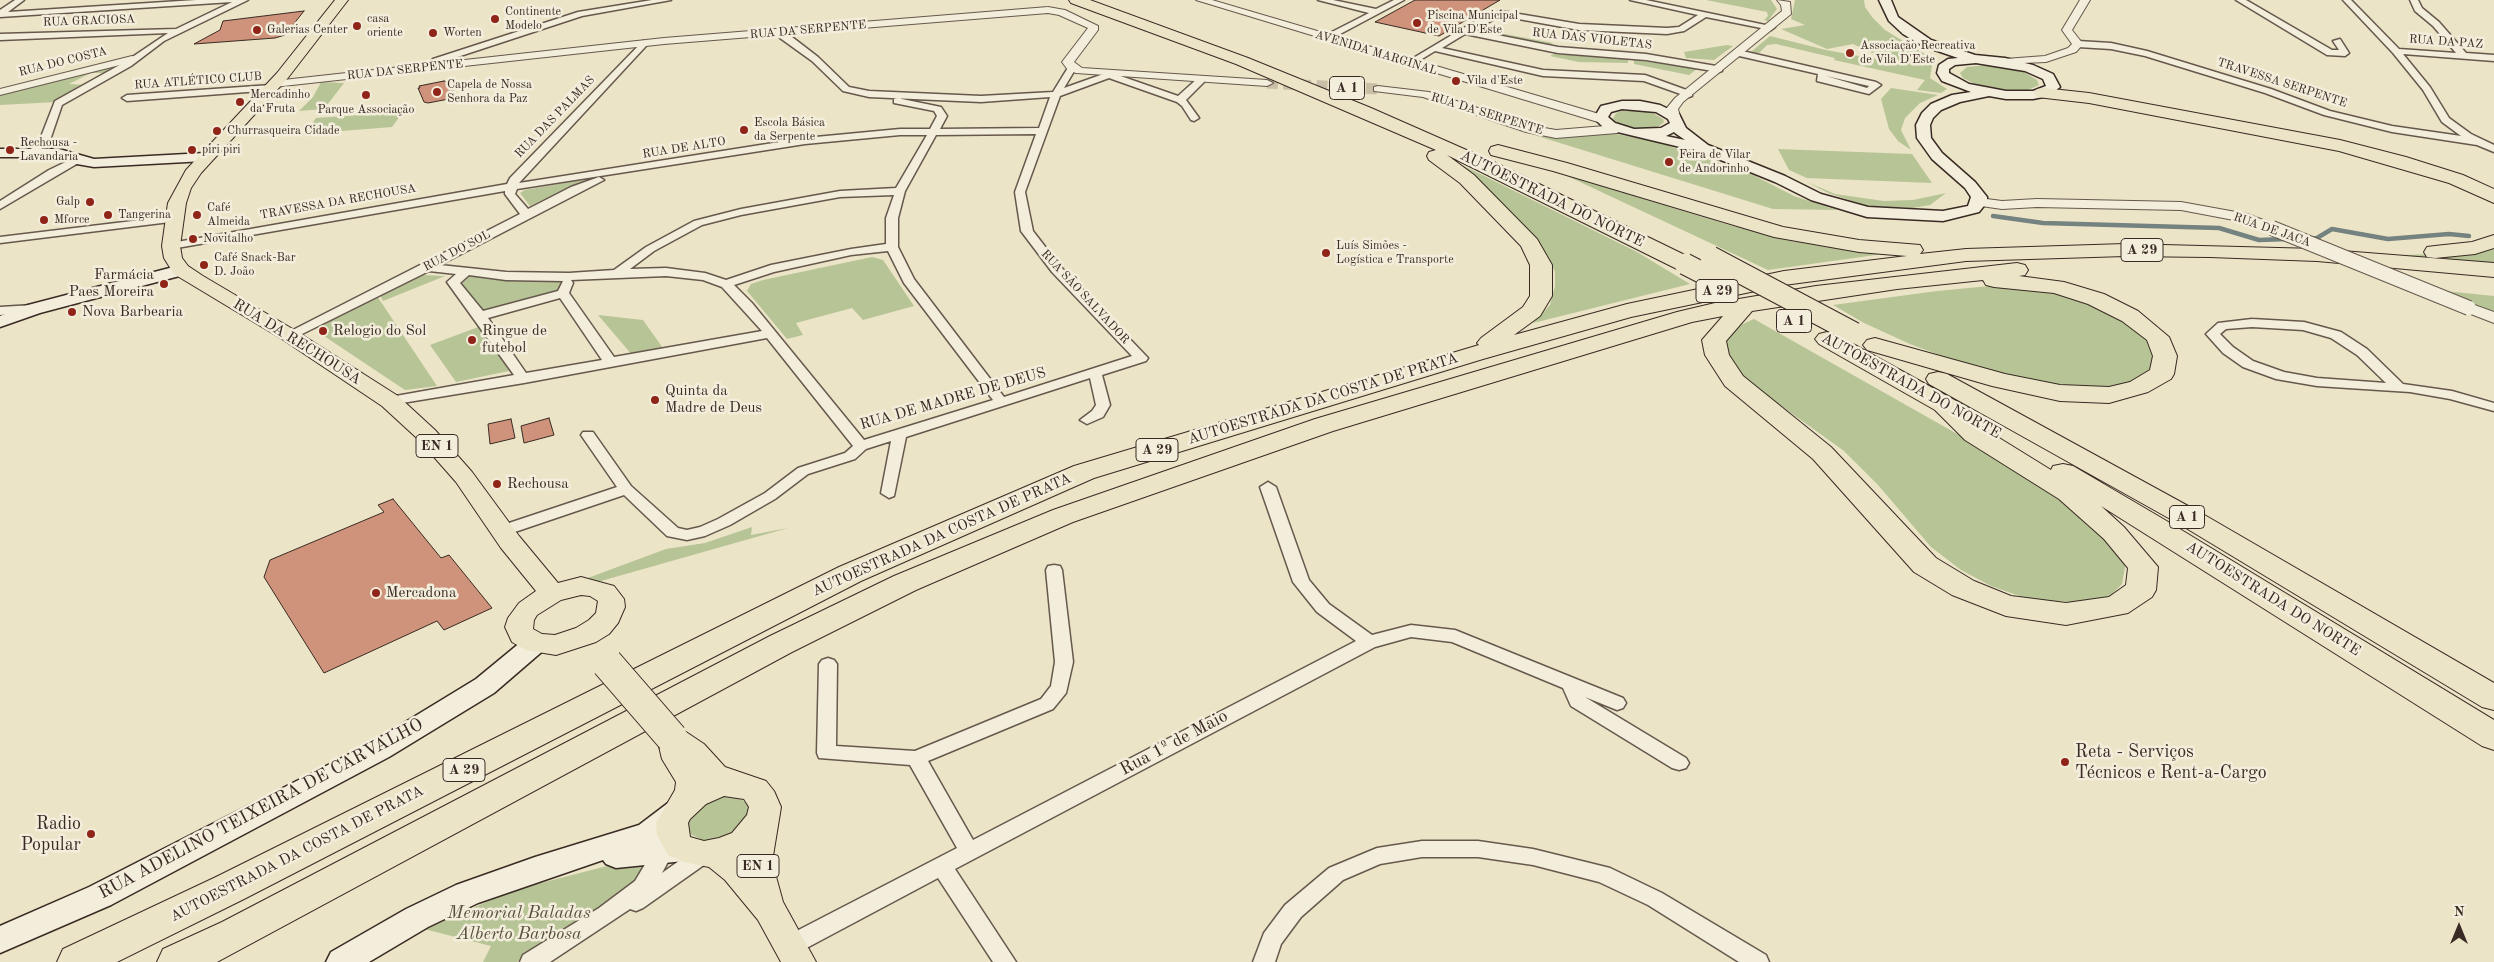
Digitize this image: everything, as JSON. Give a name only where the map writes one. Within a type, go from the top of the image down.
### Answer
[{"type":"highway","name":"AUTOESTRADA DO NORTE","points":[[1076,0],[1242,61],[1365,112],[1489,167],[1685,264],[1827,339],[1944,404],[2155,526],[2494,737]]},
{"type":"highway","name":"A 1","points":[[1110,0],[1258,53],[1444,129]]},
{"type":"highway","points":[[2045,83],[2088,98],[2340,146],[2399,160],[2456,179],[2492,195]]},
{"type":"highway","points":[[1365,112],[1380,126],[1427,149],[1467,179],[1530,243],[1541,265],[1540,296],[1532,311],[1474,354]]},
{"type":"highway","name":"AUTOESTRADA DO NORTE","points":[[1966,265],[1781,233],[1662,200],[1560,167],[1489,148],[1710,257],[1865,339],[2191,519],[2494,698]]},
{"type":"highway","points":[[2317,255],[2449,252],[2476,248],[2494,241]]},
{"type":"highway","name":"AUTOESTRADA DA COSTA DE PRATA","points":[[77,962],[239,884],[850,574],[973,518],[1084,472],[1474,354],[1627,311],[1784,278],[1966,265],[2125,250],[2317,255],[2494,270]]},
{"type":"highway","points":[[1865,339],[2001,381],[2060,393],[2109,395],[2140,387],[2162,374],[2165,356],[2157,337],[2130,316],[2105,303],[2056,287],[1966,265]]},
{"type":"highway","name":"AUTOESTRADA DA COSTA DE PRATA","points":[[177,962],[236,934],[781,644],[905,583],[1063,516],[1334,422],[1634,332],[1715,310],[1870,286],[1966,265],[2000,271],[2052,268],[2218,266],[2318,270],[2494,285]]},
{"type":"highway","points":[[1743,307],[1714,340],[1717,355],[1734,381],[1822,453],[1925,565],[1963,588],[2006,606],[2066,614],[2117,606],[2141,590],[2142,567],[2114,534],[2068,493],[1974,434],[1944,404]]},
{"type":"main road","points":[[0,322],[34,310],[180,270],[173,258],[170,246],[174,219],[183,188],[205,157],[273,86],[342,0]]},
{"type":"main road","points":[[1874,0],[1876,10],[1886,22],[1900,34],[1935,53],[1947,64]]},
{"type":"main road","points":[[1885,0],[1894,18],[1907,32],[1927,43],[1976,59],[2005,62],[2045,83]]},
{"type":"main road","points":[[1976,59],[1947,64],[1943,68],[1943,73],[1955,83],[1991,94]]},
{"type":"main road","points":[[1955,83],[1956,89],[1925,105],[1910,120],[1912,137],[1928,158],[1953,182],[1960,195]]},
{"type":"main road","points":[[1960,195],[1924,138],[1922,125],[1927,116],[1936,107],[1957,98],[1991,94],[2020,96],[2045,83]]},
{"type":"main road","points":[[1705,149],[1683,133],[1675,121],[1660,110],[1640,105],[1615,106],[1602,113],[1605,125],[1705,149],[1780,179],[1816,197],[1844,207],[1867,212],[1933,216],[1959,214],[1973,209],[1979,202],[1979,197],[1960,195],[1931,211],[1906,214]]},
{"type":"main road","points":[[1633,132],[1656,133],[1672,129],[1675,121]]},
{"type":"main road","points":[[0,153],[59,153],[76,160],[94,162],[205,157]]},
{"type":"main road","name":"RUA DE JACA","points":[[1960,195],[1979,202]]},
{"type":"main road","name":"RUA DA RECHOUSA","points":[[180,270],[289,335],[390,401],[427,435],[449,460],[552,593]]},
{"type":"main road","points":[[588,587],[605,592],[611,599],[612,607],[608,617],[586,635],[556,645],[536,643],[522,635],[519,627],[521,618],[538,600],[567,588],[588,587]]},
{"type":"main road","name":"EN 1","points":[[586,635],[607,663],[672,738],[693,752],[714,775],[731,783],[748,786],[760,794],[765,807],[761,821],[756,862],[770,910]]},
{"type":"main road","name":"RUA ADELINO TEIXEIRA DE CARVALHO","points":[[0,940],[100,896],[380,750],[485,686],[536,643]]},
{"type":"main road","name":"EN 1","points":[[672,738],[677,759],[692,781],[686,836]]},
{"type":"main road","points":[[686,836],[704,790],[731,783]]},
{"type":"main road","name":"EN 1","points":[[686,836],[743,842],[761,821]]},
{"type":"main road","points":[[342,962],[417,918],[467,894],[535,868],[648,834],[686,836]]},
{"type":"main road","points":[[361,962],[450,912],[512,885],[590,861],[686,836]]},
{"type":"main road","name":"EN 1","points":[[686,836],[737,870],[770,910],[795,953]]},
{"type":"street","points":[[0,15],[20,0]]},
{"type":"street","points":[[100,9],[114,0]]},
{"type":"street","points":[[0,15],[233,0]]},
{"type":"street","points":[[33,152],[44,143],[58,103],[132,59],[153,44],[244,0]]},
{"type":"street","points":[[429,68],[436,61],[582,14],[632,2],[667,0]]},
{"type":"street","name":"AVENIDA MARGINAL","points":[[1201,0],[1552,104],[1605,125]]},
{"type":"street","points":[[1322,0],[1377,12]]},
{"type":"street","points":[[1327,38],[1400,0]]},
{"type":"street","points":[[1634,0],[1771,27]]},
{"type":"street","points":[[1675,121],[1672,109],[1684,97],[1771,27],[1786,12],[1786,4],[1782,0]]},
{"type":"street","points":[[2005,62],[2046,59],[2072,50],[2078,44],[2067,30],[2085,0]]},
{"type":"street","points":[[2240,0],[2330,53],[2345,53],[2337,41]]},
{"type":"street","points":[[2347,0],[2396,50],[2427,89],[2445,120],[2479,142],[2494,149]]},
{"type":"street","points":[[2414,0],[2418,8],[2436,24],[2464,56]]},
{"type":"street","name":"RUA DA SERPENTE","points":[[273,86],[643,44],[1014,12],[1055,11],[1093,26],[1093,30],[1068,62],[1072,68]]},
{"type":"street","points":[[1409,63],[1489,17],[1569,33],[1594,35],[1610,33],[1612,29],[1667,31],[1681,28],[1704,14]]},
{"type":"street","name":"RUA GRACIOSA","points":[[0,37],[179,30]]},
{"type":"street","name":"RUA DAS VIOLETAS","points":[[1464,31],[1558,50],[1646,57],[1719,69]]},
{"type":"street","points":[[783,33],[783,36],[815,59],[846,89],[938,109],[946,106],[951,98]]},
{"type":"street","name":"RUA DAS PALMAS","points":[[511,187],[514,180],[643,44]]},
{"type":"street","name":"TRAVESSA SERPENTE","points":[[2078,44],[2110,46],[2147,54],[2268,91],[2327,113],[2392,128],[2479,142]]},
{"type":"street","points":[[1436,48],[1543,73],[1547,77],[1561,80],[1594,84],[1611,83],[1628,77],[1645,78],[1684,97]]},
{"type":"street","name":"RUA DA PAZ","points":[[2396,50],[2494,58]]},
{"type":"street","points":[[1738,53],[1876,85],[1870,90],[1820,79],[1823,73]]},
{"type":"street","name":"RUA DO COSTA","points":[[0,92],[132,59]]},
{"type":"street","points":[[2045,83],[2040,66],[2046,59]]},
{"type":"street","points":[[1072,68],[1109,75],[1266,83]]},
{"type":"street","name":"RUA SÃO SALVADOR","points":[[1072,68],[1056,94],[1020,192],[1027,230],[1056,269],[1142,358]]},
{"type":"street","points":[[869,94],[926,95],[980,99],[1056,94],[1109,75],[1180,100],[1186,104],[1194,118]]},
{"type":"street","points":[[1180,100],[1201,80]]},
{"type":"street","name":"RUA ATLÉTICO CLUB","points":[[126,98],[273,86]]},
{"type":"street","name":"RUA DA SERPENTE","points":[[1378,89],[1425,94],[1539,131],[1570,134],[1605,125]]},
{"type":"street","points":[[1640,105],[1684,97]]},
{"type":"street","name":"AVENIDA MARGINAL","points":[[1552,104],[1615,106]]},
{"type":"street","points":[[938,109],[942,116],[900,191],[892,218],[892,247],[908,280],[1002,403]]},
{"type":"street","name":"RUA DE ALTO","points":[[511,187],[806,140],[900,132],[1041,131]]},
{"type":"street","points":[[0,206],[52,172],[76,160]]},
{"type":"street","name":"RUA DO SOL","points":[[289,335],[427,267],[575,190],[626,170]]},
{"type":"street","points":[[511,187],[510,194],[526,214]]},
{"type":"street","name":"TRAVESSA DA RECHOUSA","points":[[170,246],[511,187]]},
{"type":"street","points":[[617,272],[650,249],[698,224],[740,212],[840,194],[900,191]]},
{"type":"street","name":"RUA DE JACA","points":[[1960,195],[2005,197],[2037,203]]},
{"type":"street","name":"RUA DE JACA","points":[[1979,202],[2002,205],[2037,203],[2181,206],[2242,218],[2272,228],[2494,318]]},
{"type":"street","points":[[0,240],[174,219]]},
{"type":"street","points":[[726,284],[771,269],[851,252],[892,247]]},
{"type":"street","name":"RUA DE MADRE DE DEUS","points":[[427,267],[506,276],[569,277],[617,272],[666,272],[705,277],[726,284],[748,306],[861,446],[1142,358]]},
{"type":"street","points":[[467,271],[453,282],[480,316],[524,379]]},
{"type":"street","points":[[563,293],[569,277]]},
{"type":"street","points":[[480,316],[563,293]]},
{"type":"street","points":[[563,293],[611,363]]},
{"type":"street","points":[[0,311],[34,310]]},
{"type":"street","points":[[2399,388],[2362,352],[2336,335],[2304,326],[2252,324],[2223,326],[2212,334],[2228,350],[2248,364],[2281,376],[2317,382],[2399,388],[2452,395],[2494,407]]},
{"type":"street","points":[[390,401],[524,379],[769,334]]},
{"type":"street","points":[[1087,420],[1098,414],[1103,405],[1095,373]]},
{"type":"street","points":[[588,435],[626,489],[673,532],[687,535],[705,531],[724,522],[770,496],[804,472],[850,456],[861,446]]},
{"type":"street","points":[[889,493],[899,435]]},
{"type":"street","points":[[1268,487],[1301,582],[1323,608],[1369,642]]},
{"type":"street","points":[[503,532],[626,489]]},
{"type":"street","points":[[828,664],[826,753],[916,758],[1047,704],[1060,688],[1064,662],[1054,570]]},
{"type":"street","name":"Rua 1º de Maio","points":[[795,953],[942,866],[1369,642],[1411,631],[1455,636],[1617,703]]},
{"type":"street","points":[[1571,685],[1577,701],[1679,763]]},
{"type":"street","points":[[916,758],[969,852]]},
{"type":"street","points":[[607,914],[634,903],[686,836]]},
{"type":"street","points":[[531,962],[607,914],[642,887],[686,836]]},
{"type":"street","points":[[1264,962],[1272,940],[1293,911],[1336,874],[1377,856],[1422,849],[1478,849],[1533,857],[1603,874],[1654,899],[1758,962]]},
{"type":"street","points":[[942,866],[1005,962]]},
{"type":"green space","points":[[1706,0],[1771,0],[1777,9],[1768,21],[1764,20],[1768,16],[1767,12]]},
{"type":"green space","points":[[1795,0],[1864,0],[1865,7],[1872,17],[1885,30],[1933,59],[1930,78],[1947,89],[1941,93],[1917,90],[1925,80],[1834,60],[1835,58],[1776,44],[1767,45],[1757,55],[1751,53],[1770,36],[1826,50],[1892,62],[1853,44],[1827,49],[1781,29],[1805,25],[1791,19]]},
{"type":"green space","points":[[1487,26],[1483,30],[1553,43],[1548,46],[1533,44],[1475,31]]},
{"type":"green space","points":[[1727,45],[1733,46],[1714,60],[1686,58],[1684,52]]},
{"type":"green space","points":[[1554,54],[1628,59],[1628,63],[1579,62],[1550,56]]},
{"type":"green space","points":[[1634,60],[1697,69],[1689,75],[1634,64]]},
{"type":"green space","points":[[1987,65],[2024,72],[2037,80],[2039,85],[2028,90],[2005,91],[1979,86],[1963,78],[1960,73],[1967,67]]},
{"type":"green space","points":[[119,67],[108,73],[91,73],[69,84],[87,85],[57,102],[0,105],[0,94],[109,68]]},
{"type":"green space","points":[[321,82],[344,83],[324,109],[299,111],[313,97]]},
{"type":"green space","points":[[1891,88],[1938,95],[1920,103],[1905,118],[1901,130],[1911,150],[1898,141],[1889,129],[1881,99]]},
{"type":"green space","points":[[1636,110],[1653,113],[1663,119],[1664,122],[1658,127],[1636,129],[1621,125],[1613,119],[1616,113],[1621,111]]},
{"type":"green space","points":[[403,112],[392,127],[304,134],[316,118]]},
{"type":"green space","points":[[1610,133],[1655,141],[1753,175],[1794,196],[1837,210],[1773,209],[1531,134],[1559,138]]},
{"type":"green space","points":[[1778,149],[1912,154],[1932,183],[1807,178],[1789,170]]},
{"type":"green space","points":[[1452,160],[1637,252],[1690,284],[1533,323],[1550,305],[1555,286],[1555,272],[1548,256],[1528,233]]},
{"type":"green space","points":[[1565,175],[1729,225],[1792,241],[1883,254],[1768,270]]},
{"type":"green space","points":[[592,179],[567,188],[530,206],[520,193],[525,190]]},
{"type":"green space","points":[[1807,182],[1835,194],[1884,201],[1913,200],[1946,193],[1930,205],[1913,208],[1867,206],[1828,193]]},
{"type":"green space","points":[[2494,249],[2494,263],[2402,255],[2465,253]]},
{"type":"green space","points":[[872,257],[883,260],[914,306],[863,320],[852,308],[796,323],[803,335],[787,339],[747,291],[751,284],[763,280]]},
{"type":"green space","points":[[467,273],[566,279],[560,292],[483,313],[456,281]]},
{"type":"green space","points":[[423,275],[445,276],[383,301],[380,295]]},
{"type":"green space","points":[[1990,286],[2044,290],[2111,312],[2141,332],[2152,346],[2155,363],[2153,370],[2140,381],[2119,386],[2088,389],[2004,376],[1963,364],[1910,344],[1864,323],[1833,305]]},
{"type":"green space","points":[[2435,290],[2494,296],[2494,314]]},
{"type":"green space","points":[[377,296],[437,386],[405,390],[318,332],[317,330],[321,326]]},
{"type":"green space","points":[[598,315],[643,320],[665,351],[633,356]]},
{"type":"green space","points":[[1754,319],[1982,448],[2065,502],[2094,525],[2126,562],[2122,584],[2109,597],[2072,602],[2031,600],[1991,586],[1961,570],[1931,547],[1878,485],[1844,451],[1744,379],[1723,347],[1730,335],[1743,324]]},
{"type":"green space","points":[[481,326],[509,371],[456,382],[430,345]]},
{"type":"green space","points":[[752,527],[751,535],[788,528],[601,581],[592,583],[585,579],[666,549],[705,543]]},
{"type":"green space","points":[[736,795],[747,804],[749,811],[742,826],[725,838],[705,841],[690,834],[687,827],[692,812],[717,796]]},
{"type":"green space","name":"Memorial Baladas Alberto Barbosa","points":[[634,859],[642,860],[647,869],[637,887],[517,962],[483,962],[491,946],[424,929],[514,890]]},
{"type":"building","points":[[1415,0],[1500,0],[1439,36],[1375,22]]},
{"type":"building","name":"Galerias Center","points":[[304,11],[285,35],[275,38],[194,44],[220,30],[223,21]]},
{"type":"building","name":"Capela de Nossa Senhora da Paz","points":[[444,81],[449,83],[456,96],[428,103],[424,102],[418,88],[420,88],[419,86]]},
{"type":"building","points":[[549,418],[554,435],[524,443],[521,426]]},
{"type":"building","points":[[511,419],[515,438],[490,444],[488,424]]},
{"type":"building","name":"Mercadona","points":[[393,499],[441,558],[449,555],[492,608],[444,630],[437,621],[324,673],[264,577],[270,560],[384,512],[378,505]]},
{"type":"waterway","points":[[1993,216],[2043,223],[2219,228],[2259,240],[2288,239]]},
{"type":"waterway","points":[[2310,239],[2317,238],[2332,229],[2388,239],[2449,234],[2469,236]]},
{"type":"tunnel","points":[[1267,83],[1378,89]]},
{"type":"place","name":"Continente Modelo","points":[[495,19]]},
{"type":"place","name":"Piscina Municipal de Vila D'Este","points":[[1417,23]]},
{"type":"place","name":"casa oriente","points":[[357,26]]},
{"type":"place","name":"Galerias Center","points":[[257,30]]},
{"type":"place","name":"Worten","points":[[433,33]]},
{"type":"place","name":"Associação Recreativa de Vila D'Este","points":[[1850,53]]},
{"type":"place","name":"Vila d'Este","points":[[1456,81]]},
{"type":"place","name":"Capela de Nossa Senhora da Paz","points":[[437,92]]},
{"type":"place","name":"Parque Associação","points":[[366,95]]},
{"type":"place","name":"Mercadinho da Fruta","points":[[240,102]]},
{"type":"place","name":"Escola Básica da Serpente","points":[[744,130]]},
{"type":"place","name":"Churrasqueira Cidade","points":[[217,131]]},
{"type":"place","name":"Rechousa - Lavandaria","points":[[10,150]]},
{"type":"place","name":"piri piri","points":[[192,150]]},
{"type":"place","name":"Feira de Vilar de Andorinho","points":[[1669,162]]},
{"type":"place","name":"Galp","points":[[90,202]]},
{"type":"place","name":"Tangerina","points":[[108,215]]},
{"type":"place","name":"Café Almeida","points":[[197,215]]},
{"type":"place","name":"Mforce","points":[[44,220]]},
{"type":"place","name":"Novitalho","points":[[193,239]]},
{"type":"place","name":"Luís Simões - Logística e Transporte","points":[[1326,253]]},
{"type":"place","name":"Café Snack-Bar D. João","points":[[204,265]]},
{"type":"place","name":"Farmácia Paes Moreira","points":[[164,284]]},
{"type":"place","name":"Nova Barbearia","points":[[72,312]]},
{"type":"place","name":"Relogio do Sol","points":[[323,331]]},
{"type":"place","name":"Ringue de futebol","points":[[472,340]]},
{"type":"place","name":"Quinta da Madre de Deus","points":[[655,400]]},
{"type":"place","name":"Rechousa","points":[[497,484]]},
{"type":"place","name":"Mercadona","points":[[376,593]]},
{"type":"place","name":"Reta - Serviços Técnicos e Rent-a-Cargo","points":[[2065,762]]},
{"type":"place","name":"Radio Popular","points":[[91,834]]}]
